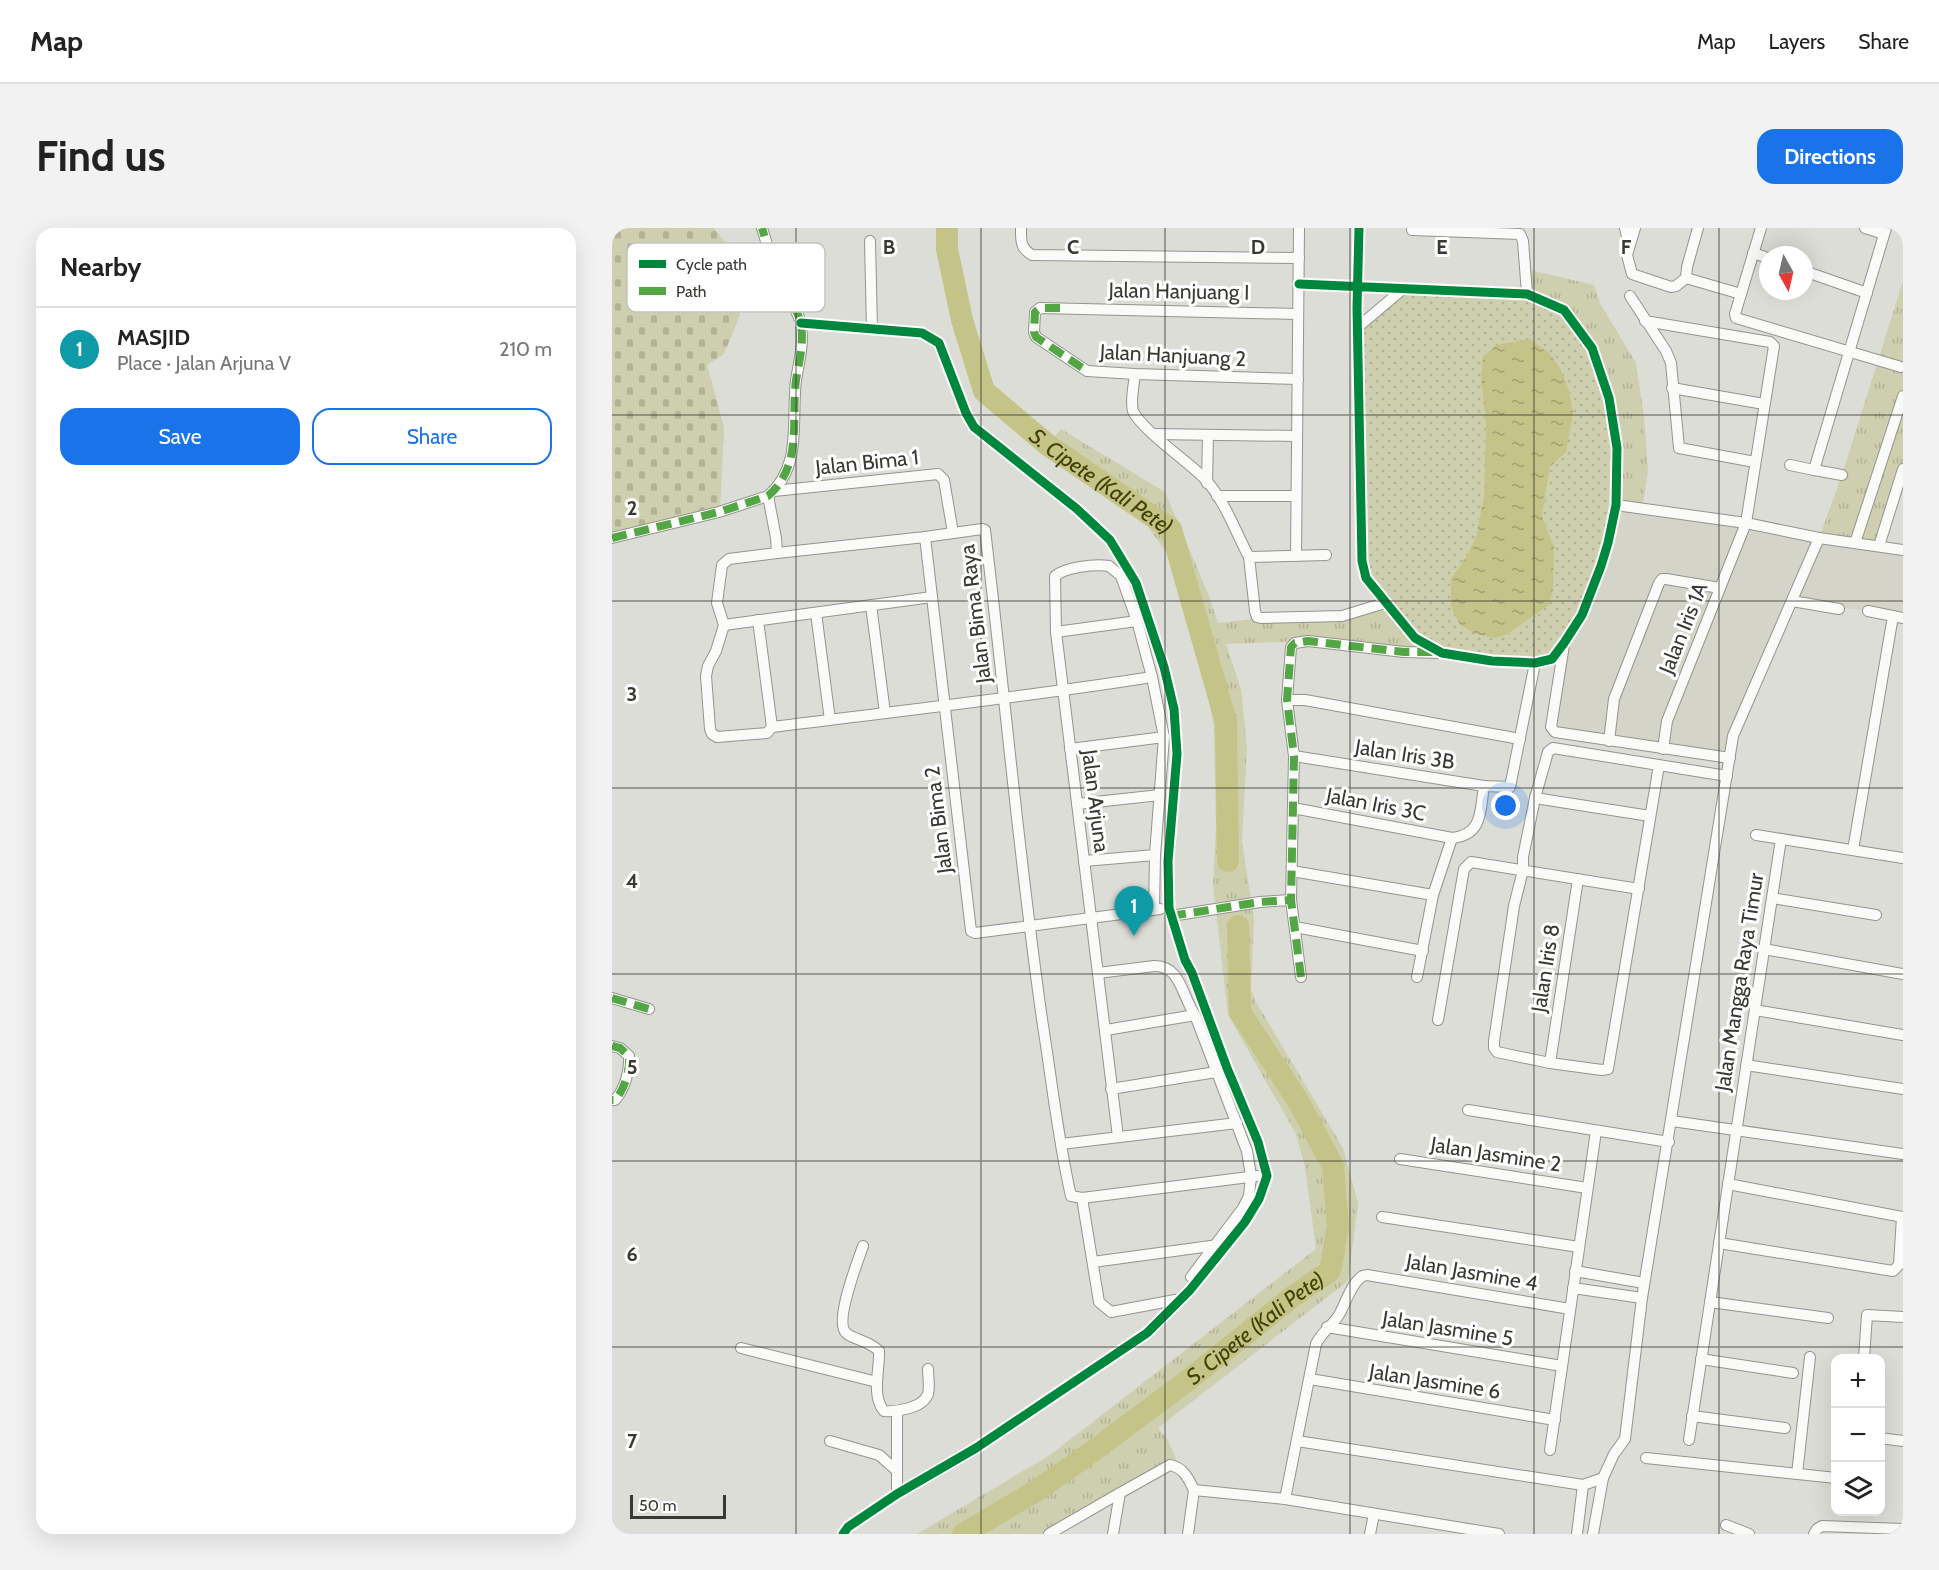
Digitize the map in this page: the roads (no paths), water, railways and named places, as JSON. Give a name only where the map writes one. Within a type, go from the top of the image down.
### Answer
[{"type":"street","points":[[762,228],[767,243]]},
{"type":"street","points":[[1022,228],[1021,243],[1025,251],[1032,255],[1299,258]]},
{"type":"street","points":[[1296,556],[1299,228]]},
{"type":"street","points":[[1359,228],[1357,288],[1362,561],[1366,578],[1414,638],[1442,653]]},
{"type":"street","points":[[1625,228],[1629,247]]},
{"type":"street","points":[[1635,228],[1627,255],[1632,274],[1671,287],[1686,278],[1698,228]]},
{"type":"street","points":[[1761,228],[1735,314],[1740,320],[1850,352],[1902,370]]},
{"type":"street","points":[[1814,470],[1885,231],[1865,228]]},
{"type":"street","points":[[1412,230],[1508,231],[1520,234],[1527,294]]},
{"type":"street","points":[[870,241],[872,329]]},
{"type":"street","points":[[1753,253],[1759,255]]},
{"type":"street","points":[[1813,274],[1867,293]]},
{"type":"street","points":[[1686,278],[1741,294]]},
{"type":"street","points":[[1298,287],[1403,288],[1527,294],[1564,309],[1592,348],[1609,398],[1617,448],[1616,505],[1602,566],[1582,615],[1552,659],[1535,663],[1492,661],[1442,653],[1404,652],[1308,641],[1295,643],[1290,647],[1287,700],[1294,756],[1291,900],[1301,977]]},
{"type":"street","points":[[1358,327],[1403,288]]},
{"type":"street","points":[[1630,296],[1666,351],[1671,363],[1679,448],[1755,462]]},
{"type":"street","name":"Jalan Hanjuang 2","points":[[1060,308],[1040,308],[1035,312],[1036,338],[1087,371],[1298,379]]},
{"type":"street","name":"Jalan Hanjuang I","points":[[1060,308],[1298,314]]},
{"type":"street","points":[[612,538],[719,512],[771,493],[789,465],[794,447],[796,379],[801,350],[801,323],[795,312]]},
{"type":"street","name":"Jalan Iris 1A","points":[[1645,321],[1770,342],[1774,346],[1746,523],[1667,721],[1663,748]]},
{"type":"street","points":[[801,323],[922,333],[939,343],[966,413],[974,427],[1077,509],[1110,540],[1136,583],[1164,667],[1174,709],[1177,754],[1168,861],[1170,912],[1185,960],[1262,1154],[1267,1176],[1259,1199],[1245,1222],[1147,1333],[976,1448],[897,1494],[848,1527],[843,1534]]},
{"type":"street","points":[[1135,374],[1133,411],[1154,434],[1208,483],[1249,557],[1257,617],[1342,616],[1385,603]]},
{"type":"street","points":[[1672,388],[1764,404]]},
{"type":"street","points":[[1855,543],[1903,396]]},
{"type":"street","points":[[1154,434],[1297,436]]},
{"type":"street","points":[[1208,435],[1208,483]]},
{"type":"street","points":[[1790,465],[1842,475]]},
{"type":"street","points":[[1879,546],[1903,469]]},
{"type":"street","name":"Jalan Bima 1","points":[[771,493],[938,474],[944,480],[953,533]]},
{"type":"street","points":[[771,493],[777,553]]},
{"type":"street","points":[[1217,496],[1296,496]]},
{"type":"street","points":[[1616,505],[1746,523],[1819,538],[1903,550]]},
{"type":"street","name":"Jalan Bima Raya","points":[[724,625],[717,603],[722,565],[729,559],[985,530],[1029,924],[1061,1144],[1071,1196],[1082,1198]]},
{"type":"street","name":"Jalan Bima 2","points":[[925,537],[971,931],[975,933],[1029,924]]},
{"type":"street","points":[[1593,1534],[1603,1478],[1614,1454],[1625,1439],[1644,1283],[1669,1142],[1733,736],[1819,538]]},
{"type":"street","points":[[1249,557],[1326,555]]},
{"type":"street","name":"Jalan Arjuna","points":[[1118,1137],[1056,632],[1055,576],[1077,568],[1105,565],[1116,571],[1121,576],[1137,621]]},
{"type":"street","points":[[1609,741],[1614,699],[1659,583],[1662,579],[1666,579],[1720,588]]},
{"type":"street","points":[[932,597],[724,625],[706,676],[712,734],[717,737],[767,733],[772,727],[1005,696],[1063,691],[1152,677]]},
{"type":"street","points":[[1792,601],[1839,609]]},
{"type":"street","points":[[871,605],[885,713]]},
{"type":"street","points":[[1853,850],[1898,617],[1868,611]]},
{"type":"street","points":[[816,613],[830,720]]},
{"type":"street","points":[[758,620],[772,727]]},
{"type":"street","points":[[1056,632],[1137,621],[1152,677],[1164,737],[1155,855],[1154,909]]},
{"type":"street","points":[[1564,643],[1551,727],[1555,732],[1730,758]]},
{"type":"street","points":[[1287,700],[1305,700],[1520,739],[1535,663]]},
{"type":"street","points":[[1070,749],[1164,737]]},
{"type":"street","name":"Jalan Iris 3B","points":[[1294,756],[1484,786],[1510,787],[1520,739]]},
{"type":"street","points":[[1659,765],[1608,1069],[1550,1063],[1497,1052],[1494,1048],[1514,906],[1523,870],[1523,857],[1535,798],[1548,752],[1553,748],[1659,765],[1727,776]]},
{"type":"street","points":[[1417,977],[1433,895],[1452,838],[1469,834],[1474,830],[1484,786]]},
{"type":"street","points":[[1077,804],[1160,795]]},
{"type":"street","points":[[1535,798],[1650,816]]},
{"type":"street","name":"Jalan Iris 3C","points":[[1293,808],[1452,838]]},
{"type":"street","points":[[1756,835],[1903,858]]},
{"type":"street","name":"Jalan Mangga Raya Timur","points":[[1689,1440],[1781,839]]},
{"type":"street","points":[[1084,861],[1155,855]]},
{"type":"street","points":[[1438,1020],[1464,869],[1471,862],[1639,890]]},
{"type":"street","points":[[1292,871],[1433,895]]},
{"type":"street","name":"Jalan Iris 8","points":[[1550,1063],[1578,879]]},
{"type":"street","points":[[1772,898],[1876,915]]},
{"type":"street","points":[[1029,924],[1154,909],[1170,912],[1208,911],[1260,902],[1291,900]]},
{"type":"street","points":[[1295,927],[1423,951]]},
{"type":"street","points":[[1764,949],[1903,974]]},
{"type":"street","points":[[1098,973],[1162,966],[1170,969],[1177,978],[1195,1015],[1237,1124],[1247,1151],[1251,1176],[1249,1196],[1243,1208],[1213,1246],[1177,1301],[1111,1312],[1099,1302],[1082,1198],[1251,1176],[1267,1176]]},
{"type":"street","points":[[612,998],[649,1009]]},
{"type":"street","points":[[1755,1010],[1903,1035]]},
{"type":"street","points":[[1106,1030],[1195,1015]]},
{"type":"street","points":[[612,1046],[620,1048],[628,1056],[629,1064],[620,1094],[612,1100]]},
{"type":"street","points":[[1746,1065],[1903,1089]]},
{"type":"street","points":[[1111,1089],[1216,1072]]},
{"type":"street","points":[[1468,1110],[1669,1142]]},
{"type":"street","points":[[1672,1121],[1903,1154]]},
{"type":"street","points":[[1061,1144],[1237,1124]]},
{"type":"street","points":[[1550,1450],[1596,1131]]},
{"type":"street","name":"Jalan Jasmine 2","points":[[1400,1159],[1587,1188]]},
{"type":"street","points":[[1719,1243],[1893,1271],[1899,1265],[1902,1217],[1728,1184]]},
{"type":"street","points":[[1382,1217],[1579,1247]]},
{"type":"street","points":[[1093,1263],[1226,1244]]},
{"type":"street","points":[[863,1246],[842,1323],[844,1331],[849,1335],[873,1344],[879,1351],[880,1366],[877,1382],[880,1406],[884,1411],[897,1412],[926,1398],[929,1386],[928,1369]]},
{"type":"street","points":[[1575,1271],[1644,1283]]},
{"type":"street","name":"Jalan Jasmine 4","points":[[1328,1328],[1339,1314],[1357,1280],[1367,1275],[1570,1309]]},
{"type":"street","points":[[1573,1288],[1642,1298]]},
{"type":"street","points":[[1710,1302],[1828,1318]]},
{"type":"street","points":[[1864,1354],[1867,1315],[1903,1317]]},
{"type":"street","points":[[1285,1499],[1316,1344],[1322,1332],[1328,1328]]},
{"type":"street","name":"Jalan Jasmine 5","points":[[1328,1328],[1562,1366]]},
{"type":"street","points":[[741,1348],[877,1382]]},
{"type":"street","points":[[1797,1474],[1810,1357]]},
{"type":"street","points":[[1701,1359],[1793,1373]]},
{"type":"street","name":"Jalan Jasmine 6","points":[[1310,1379],[1555,1420]]},
{"type":"street","points":[[897,1412],[897,1494]]},
{"type":"street","points":[[1692,1416],[1785,1428]]},
{"type":"street","points":[[1885,1439],[1903,1441]]},
{"type":"street","points":[[830,1441],[879,1455],[896,1470]]},
{"type":"street","points":[[1297,1441],[1583,1485],[1603,1478]]},
{"type":"street","points":[[1646,1458],[1831,1477]]},
{"type":"street","points":[[1049,1534],[1170,1465],[1179,1467],[1194,1490],[1188,1534]]},
{"type":"street","points":[[1577,1534],[1583,1485]]},
{"type":"street","points":[[1194,1490],[1285,1499],[1499,1534]]},
{"type":"street","points":[[1113,1534],[1120,1493]]},
{"type":"street","points":[[1370,1534],[1374,1514]]},
{"type":"street","points":[[1726,1525],[1749,1534]]},
{"type":"street","points":[[1814,1534],[1817,1528],[1822,1526],[1903,1529]]},
{"type":"water","points":[[1530,339],[1549,353],[1561,370],[1569,390],[1573,413],[1566,452],[1550,467],[1542,516],[1554,546],[1553,590],[1549,605],[1508,634],[1495,638],[1476,634],[1460,625],[1451,606],[1451,578],[1466,557],[1476,537],[1484,494],[1486,423],[1481,379],[1483,357],[1496,345]]},
{"type":"waterway","name":"S. Cipete (Kali Pete)","points":[[947,228],[947,249],[962,320],[984,391],[1049,446],[1171,529],[1226,722],[1228,861]]},
{"type":"waterway","name":"S. Cipete (Kali Pete)","points":[[963,1534],[1036,1491],[1093,1451],[1187,1381],[1292,1297],[1330,1271],[1338,1226],[1333,1166],[1298,1101],[1240,1012],[1238,926]]},
{"type":"place","name":"MASJID","points":[[1134,936]]}]
